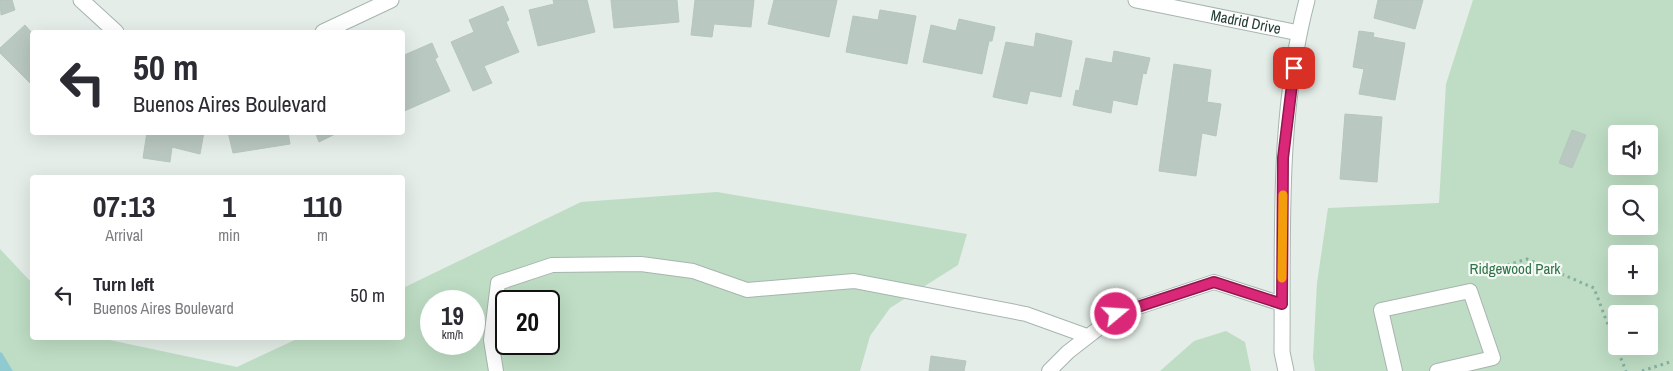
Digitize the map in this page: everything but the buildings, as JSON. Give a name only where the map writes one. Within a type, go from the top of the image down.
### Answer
[{"type":"street","points":[[82,0],[114,30]]},
{"type":"street","points":[[327,30],[390,0]]},
{"type":"street","name":"Madrid Drive","points":[[1136,0],[1299,32]]},
{"type":"street","points":[[1286,371],[1282,352],[1283,158],[1299,32],[1307,0]]},
{"type":"lane","points":[[496,371],[490,340],[498,282],[552,265],[650,265],[693,271],[747,290],[854,281],[1026,314],[1087,336]]},
{"type":"lane","points":[[1049,371],[1087,336],[1116,314],[1214,282],[1282,304]]},
{"type":"lane","points":[[1396,371],[1381,310],[1470,291],[1493,358],[1437,371]]},
{"type":"path","points":[[1501,267],[1527,259],[1594,288],[1608,325]]},
{"type":"path","points":[[1620,355],[1626,371]]},
{"type":"path","points":[[1642,371],[1673,361]]},
{"type":"green space","name":"Ridgewood Park","points":[[1473,0],[1673,0],[1673,371],[1315,371],[1313,358],[1317,283],[1328,208],[1439,203],[1446,84]]},
{"type":"green space","points":[[717,192],[967,234],[958,265],[890,308],[870,336],[860,371],[13,371],[0,352],[0,249],[30,281],[30,340],[109,340],[237,367],[295,340],[405,340],[405,287],[581,202]]},
{"type":"green space","points":[[1226,331],[1245,342],[1251,371],[1160,371],[1194,341]]},
{"type":"water","points":[[0,352],[2,353],[13,371],[0,371]]},
{"type":"slow traffic","points":[[1282,278],[1283,195]]},
{"type":"route","points":[[1116,314],[1214,282],[1282,304],[1283,158],[1294,68]]}]
